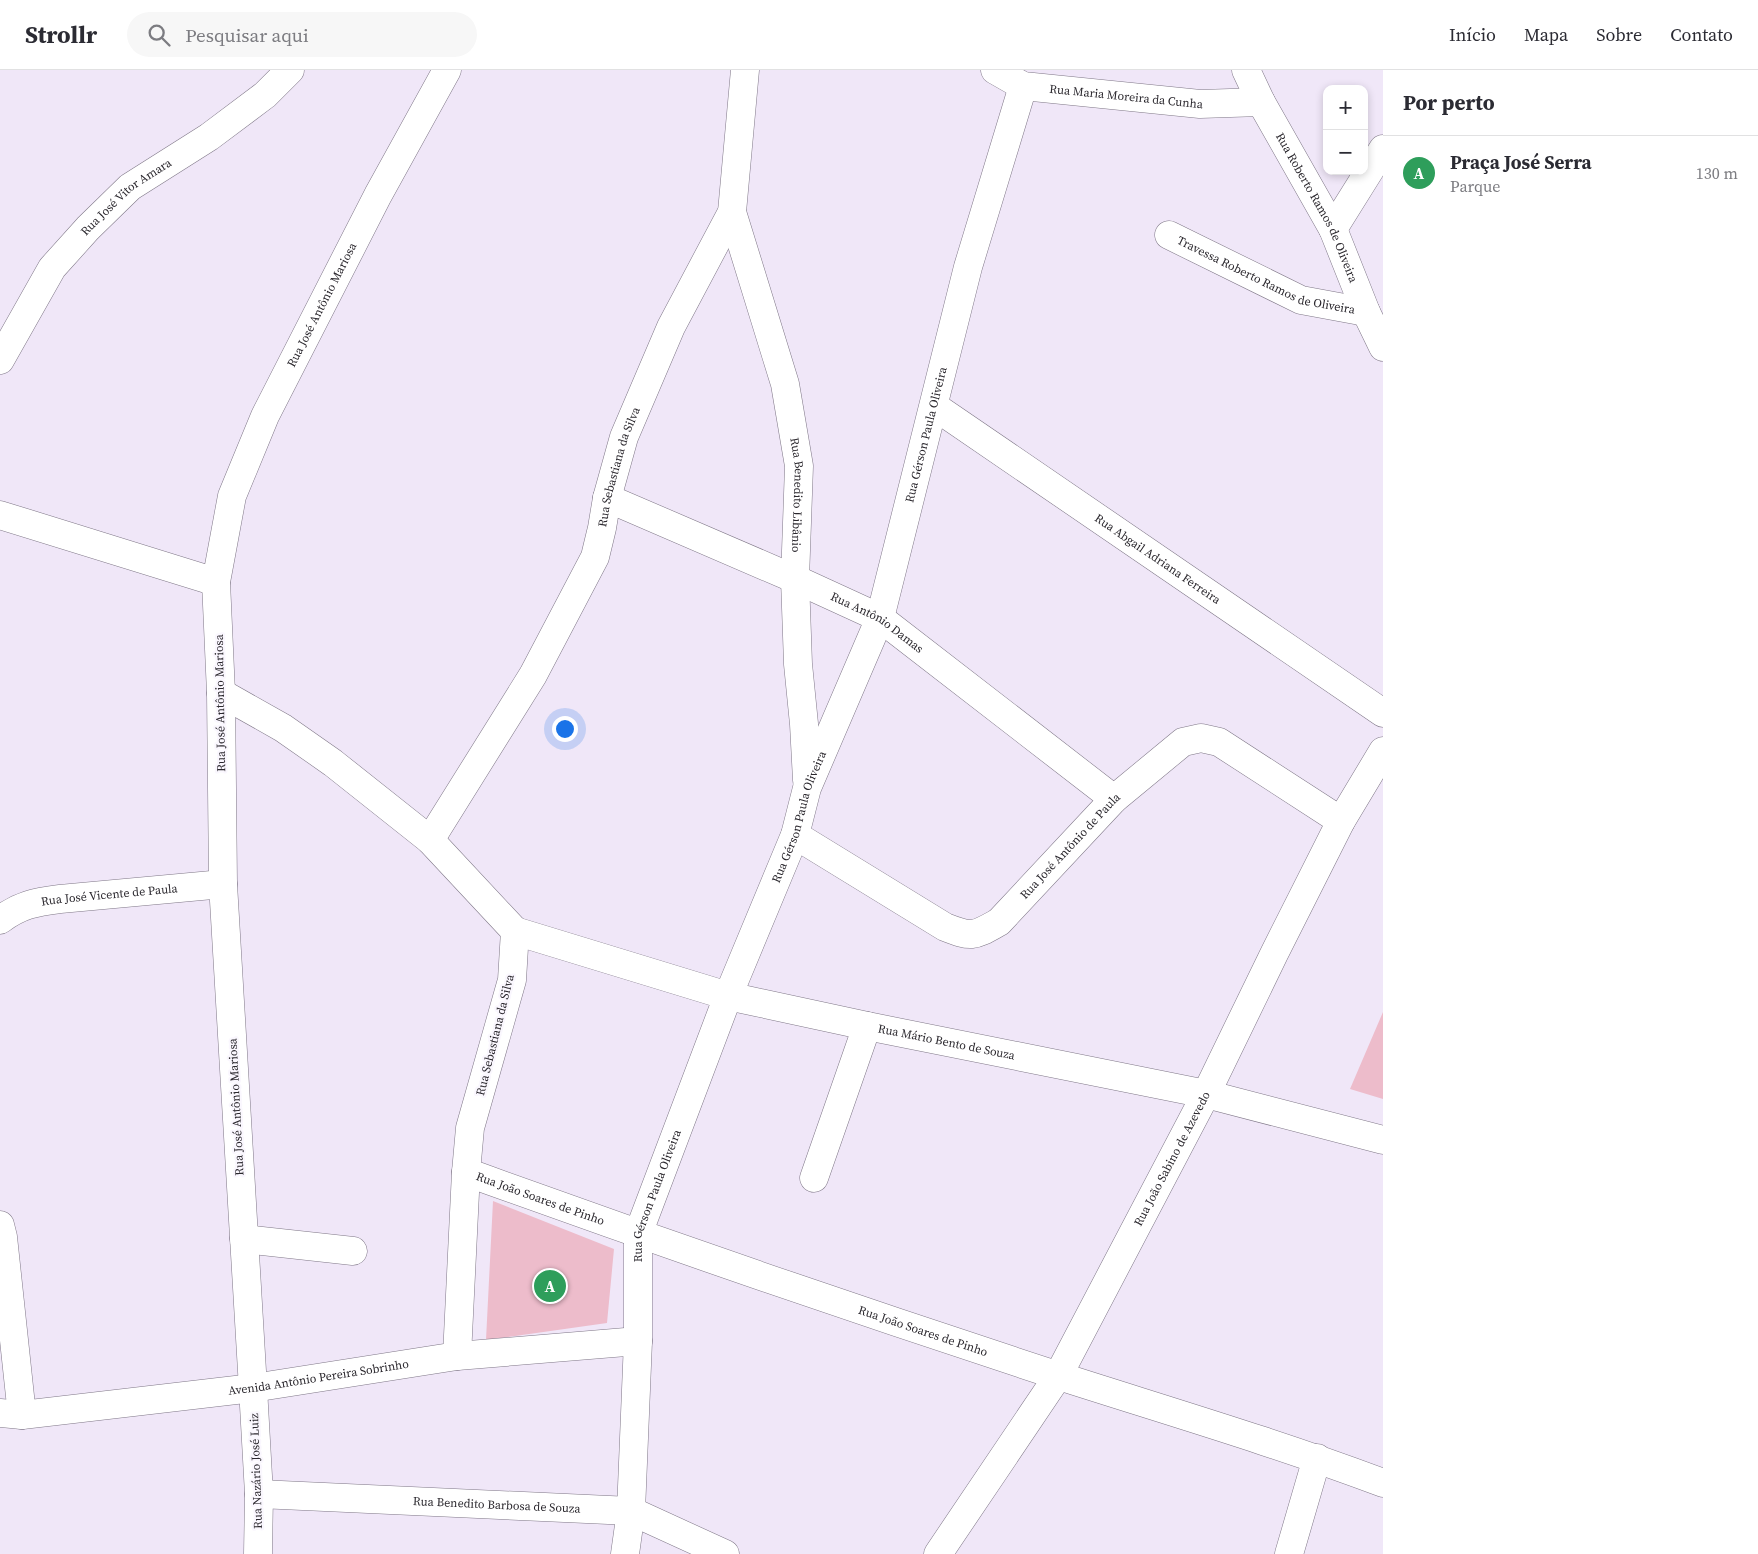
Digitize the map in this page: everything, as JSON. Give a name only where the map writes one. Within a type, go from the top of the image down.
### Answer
[{"type":"street","name":"Rua José Vitor Amara","points":[[0,360],[52,268],[88,228],[130,187],[208,137],[265,94],[290,70]]},
{"type":"street","name":"Rua José Antônio Mariosa","points":[[254,1388],[223,884],[221,693],[216,582],[232,496],[265,416],[378,195],[447,70]]},
{"type":"street","name":"Rua Sebastiana da Silva","points":[[430,840],[533,675],[595,557],[607,498],[624,437],[671,327],[732,212],[745,70]]},
{"type":"street","name":"Rua Maria Moreira da Cunha","points":[[996,70],[1023,86],[1200,104],[1261,102]]},
{"type":"street","name":"Rua Roberto Ramos de Oliveira","points":[[1246,70],[1261,102],[1333,229],[1366,312],[1383,347]]},
{"type":"street","name":"Rua Gérson Paula Oliveira","points":[[625,1554],[631,1511],[638,1341],[638,1234],[728,996],[796,835],[807,788],[880,618],[968,267],[1023,86]]},
{"type":"street","points":[[1333,229],[1383,149]]},
{"type":"street","name":"Rua Benedito Libânio","points":[[732,212],[785,384],[799,466],[795,579],[798,664],[804,724],[807,788]]},
{"type":"street","name":"Travessa Roberto Ramos de Oliveira","points":[[1169,235],[1301,300],[1366,312]]},
{"type":"street","name":"Rua Abgail Adriana Ferreira","points":[[934,406],[1383,713]]},
{"type":"street","name":"Rua Antônio Damas","points":[[607,498],[880,618],[1114,799]]},
{"type":"street","points":[[0,515],[216,582]]},
{"type":"street","points":[[221,693],[282,728],[326,758],[430,840],[515,931]]},
{"type":"street","name":"Rua José Antônio de Paula","points":[[796,835],[945,927],[966,935],[980,932],[999,922],[1114,799],[1183,742],[1201,738],[1219,742],[1341,821]]},
{"type":"street","name":"Rua João Sabino de Azevedo","points":[[938,1554],[1058,1376],[1206,1094],[1341,821],[1383,751]]},
{"type":"street","name":"Rua José Vicente de Paula","points":[[0,920],[14,910],[33,903],[223,884]]},
{"type":"street","name":"Rua Sebastiana da Silva","points":[[457,1356],[470,1128],[512,980],[515,931]]},
{"type":"street","name":"Rua Mário Bento de Souza","points":[[515,931],[728,996],[1206,1094],[1383,1140]]},
{"type":"street","points":[[814,1178],[867,1026]]},
{"type":"street","name":"Rua João Soares de Pinho","points":[[466,1172],[638,1234],[1058,1376],[1317,1458],[1383,1483]]},
{"type":"street","points":[[0,1225],[3,1237],[11,1414]]},
{"type":"street","points":[[244,1239],[353,1251]]},
{"type":"street","name":"Avenida Antônio Pereira Sobrinho","points":[[11,1414],[254,1388],[457,1356],[638,1341]]},
{"type":"street","name":"Rua Nazário José Luiz","points":[[254,1388],[259,1494],[258,1554]]},
{"type":"street","points":[[1289,1554],[1317,1458]]},
{"type":"street","name":"Rua Benedito Barbosa de Souza","points":[[259,1494],[631,1511],[725,1554]]},
{"type":"shaded area","points":[[1383,1012],[1383,1099],[1350,1089]]},
{"type":"shaded area","points":[[493,1201],[614,1249],[607,1323],[486,1340]]},
{"type":"place","name":"Praça José Serra","points":[[550,1286]]}]
